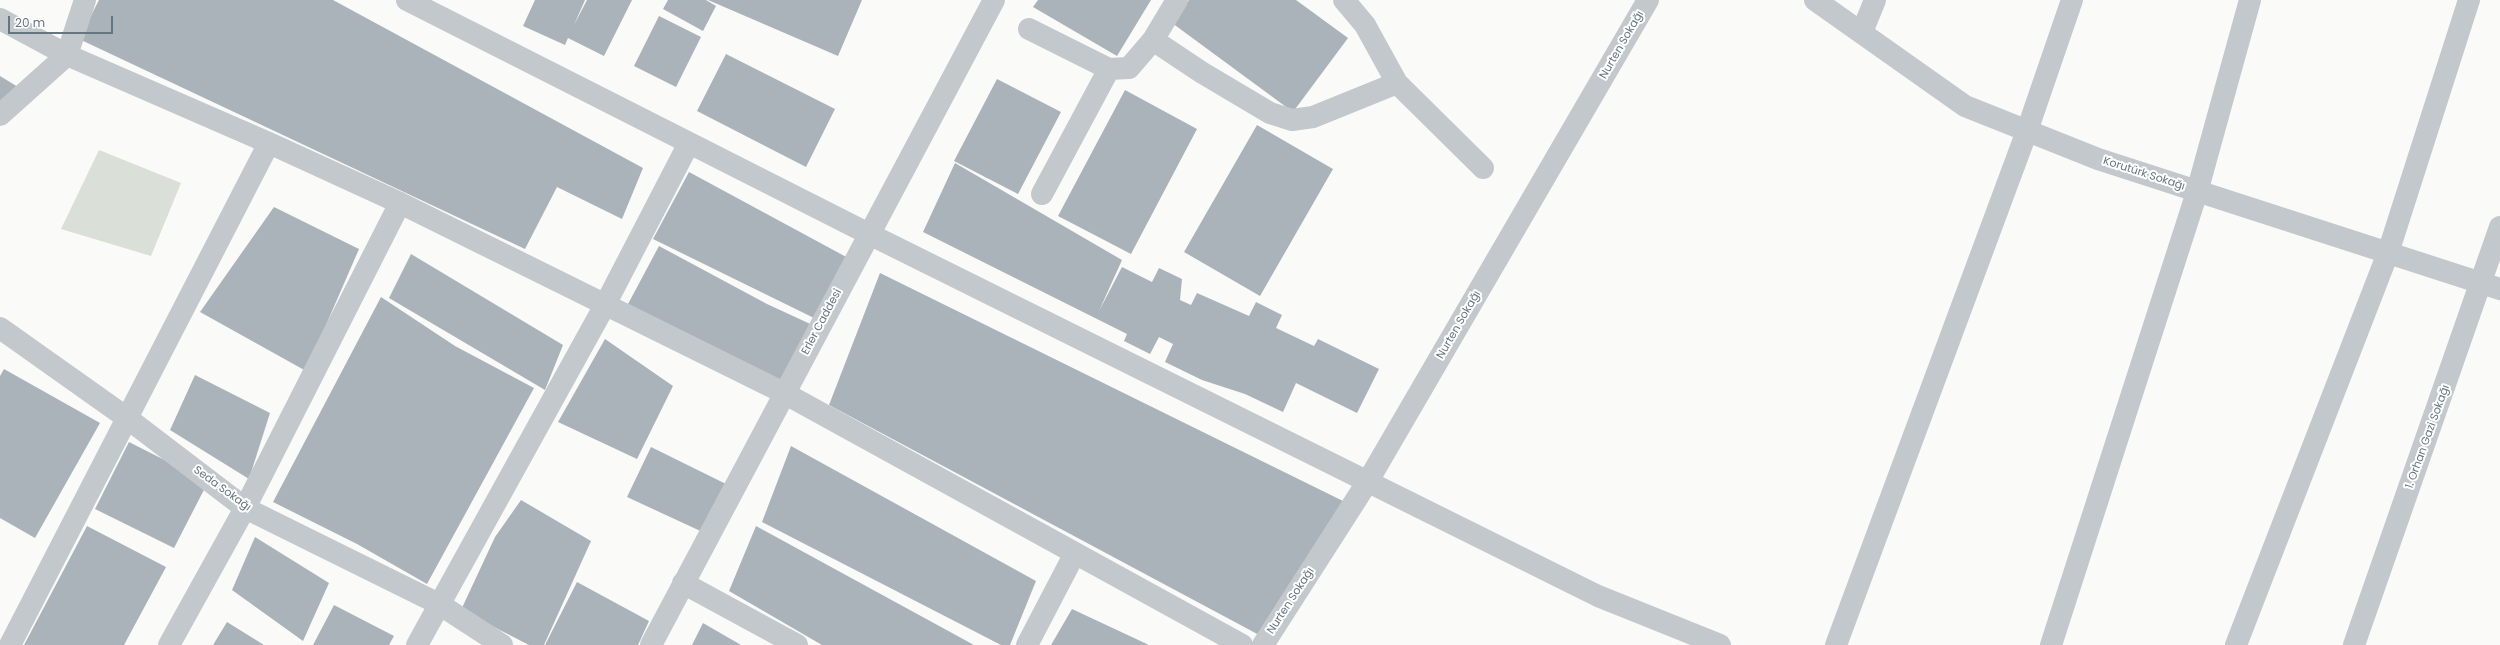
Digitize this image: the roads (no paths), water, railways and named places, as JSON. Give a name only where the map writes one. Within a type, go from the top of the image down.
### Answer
[{"type":"street","points":[[0,116],[67,56],[85,0]]},
{"type":"street","points":[[407,0],[869,234],[1598,596],[1720,645]]},
{"type":"street","name":"Erler Caddesi","points":[[650,645],[994,0]]},
{"type":"street","points":[[1029,29],[1109,69],[1129,68],[1153,40],[1177,0]]},
{"type":"street","points":[[1344,0],[1366,26],[1397,83],[1483,168]]},
{"type":"street","name":"Nurten Sokağı","points":[[1263,645],[1368,481],[1648,0]]},
{"type":"street","name":"Korutürk Sokağı","points":[[1815,0],[1965,106],[2098,159],[2491,286]]},
{"type":"street","points":[[1862,32],[1875,0]]},
{"type":"street","points":[[1836,645],[2027,131],[2072,0]]},
{"type":"street","points":[[2051,645],[2197,192],[2250,0]]},
{"type":"street","points":[[2236,645],[2388,253],[2469,0]]},
{"type":"street","points":[[0,19],[67,56],[269,143],[400,203],[784,393],[1242,645]]},
{"type":"street","points":[[1153,40],[1201,72],[1270,112],[1292,120],[1313,117],[1397,83]]},
{"type":"street","points":[[1042,194],[1109,69]]},
{"type":"street","points":[[10,645],[269,143]]},
{"type":"street","points":[[416,645],[605,305],[689,143]]},
{"type":"street","points":[[169,645],[245,508],[400,203]]},
{"type":"street","name":"1. Orhan Gazi Sokağı","points":[[2354,645],[2491,286],[2500,228]]},
{"type":"street","name":"Seda Sokağı","points":[[0,328],[127,418],[245,508],[439,604],[502,645]]},
{"type":"street","points":[[1027,645],[1075,553]]},
{"type":"street","points":[[683,583],[797,645]]}]
